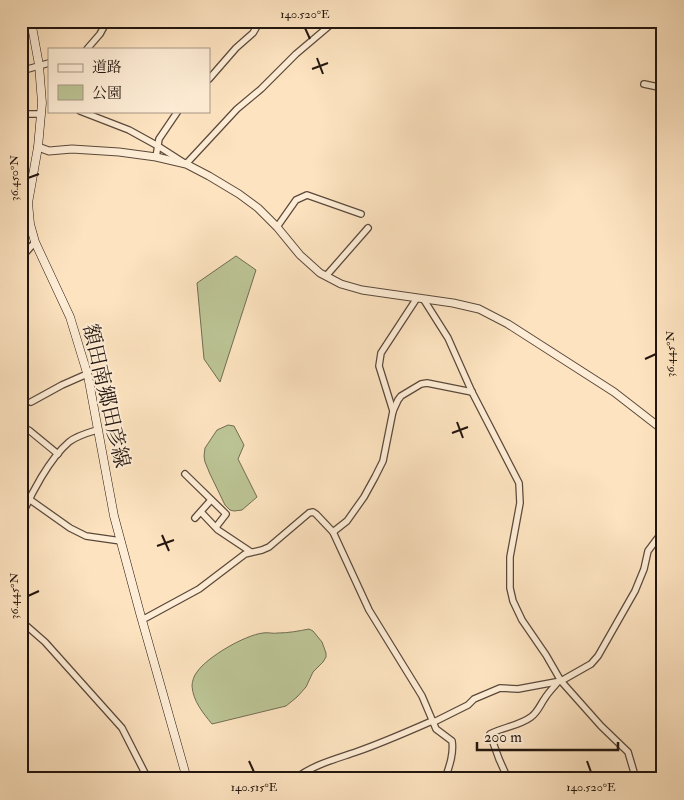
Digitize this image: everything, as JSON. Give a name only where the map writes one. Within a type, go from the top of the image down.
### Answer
[{"type":"main road","name":"額田南郷田彦線","points":[[31,21],[45,104],[41,114],[38,147],[28,203],[30,224],[35,242],[70,317],[87,374],[121,541],[186,779]]},
{"type":"street","points":[[88,48],[100,34],[107,21]]},
{"type":"street","points":[[210,78],[236,48],[253,33],[260,21]]},
{"type":"street","points":[[186,164],[237,109],[262,89],[296,54],[335,21]]},
{"type":"street","points":[[21,71],[48,63]]},
{"type":"street","points":[[644,84],[663,88]]},
{"type":"street","points":[[83,112],[129,130],[239,194],[258,208],[277,227],[300,255],[320,274],[341,284],[362,290],[453,303],[479,309],[508,324],[614,392],[663,430]]},
{"type":"street","points":[[156,157],[159,139],[177,112]]},
{"type":"street","points":[[21,114],[41,114]]},
{"type":"street","points":[[38,147],[49,151],[72,149],[118,152],[156,157],[186,164]]},
{"type":"street","points":[[277,227],[296,200],[307,195],[362,214]]},
{"type":"street","points":[[326,276],[368,228]]},
{"type":"street","points":[[21,258],[35,242]]},
{"type":"street","points":[[420,299],[448,338],[472,392],[518,483],[520,503],[510,557],[510,588],[513,601],[522,620],[546,655],[559,682],[628,752],[636,779]]},
{"type":"street","points":[[393,411],[379,366],[381,353],[420,299]]},
{"type":"street","points":[[31,402],[87,374]]},
{"type":"street","points":[[333,532],[347,521],[375,477],[383,460],[393,411],[401,396],[421,384],[427,383],[472,392]]},
{"type":"street","points":[[21,426],[58,454]]},
{"type":"street","points":[[21,518],[28,499],[54,458],[70,441],[97,430]]},
{"type":"street","points":[[185,474],[226,514],[216,528]]},
{"type":"street","points":[[28,499],[70,528],[86,536],[121,541]]},
{"type":"street","points":[[195,518],[211,500]]},
{"type":"street","points":[[201,512],[216,528],[251,552]]},
{"type":"street","points":[[142,620],[199,590],[245,554],[270,547],[309,513],[313,512],[333,532],[369,610],[422,696],[436,729],[452,741],[452,756],[445,779]]},
{"type":"street","points":[[295,779],[332,760],[436,721],[468,705],[474,699],[500,688],[518,690],[559,682],[591,664],[598,656],[634,591],[644,570],[648,552],[663,531]]},
{"type":"street","points":[[21,622],[45,642],[122,728],[148,779]]},
{"type":"street","points":[[508,779],[490,734],[530,718],[559,682]]},
{"type":"green space","points":[[236,256],[256,270],[220,382],[204,359],[197,283]]},
{"type":"green space","points":[[228,425],[234,426],[244,445],[238,459],[257,497],[242,510],[234,511],[225,505],[210,474],[204,456],[205,448],[217,430]]},
{"type":"green space","points":[[309,629],[322,642],[326,657],[313,672],[306,687],[297,697],[286,706],[212,724],[194,697],[192,686],[196,673],[202,666],[227,648],[246,638],[265,633]]}]
